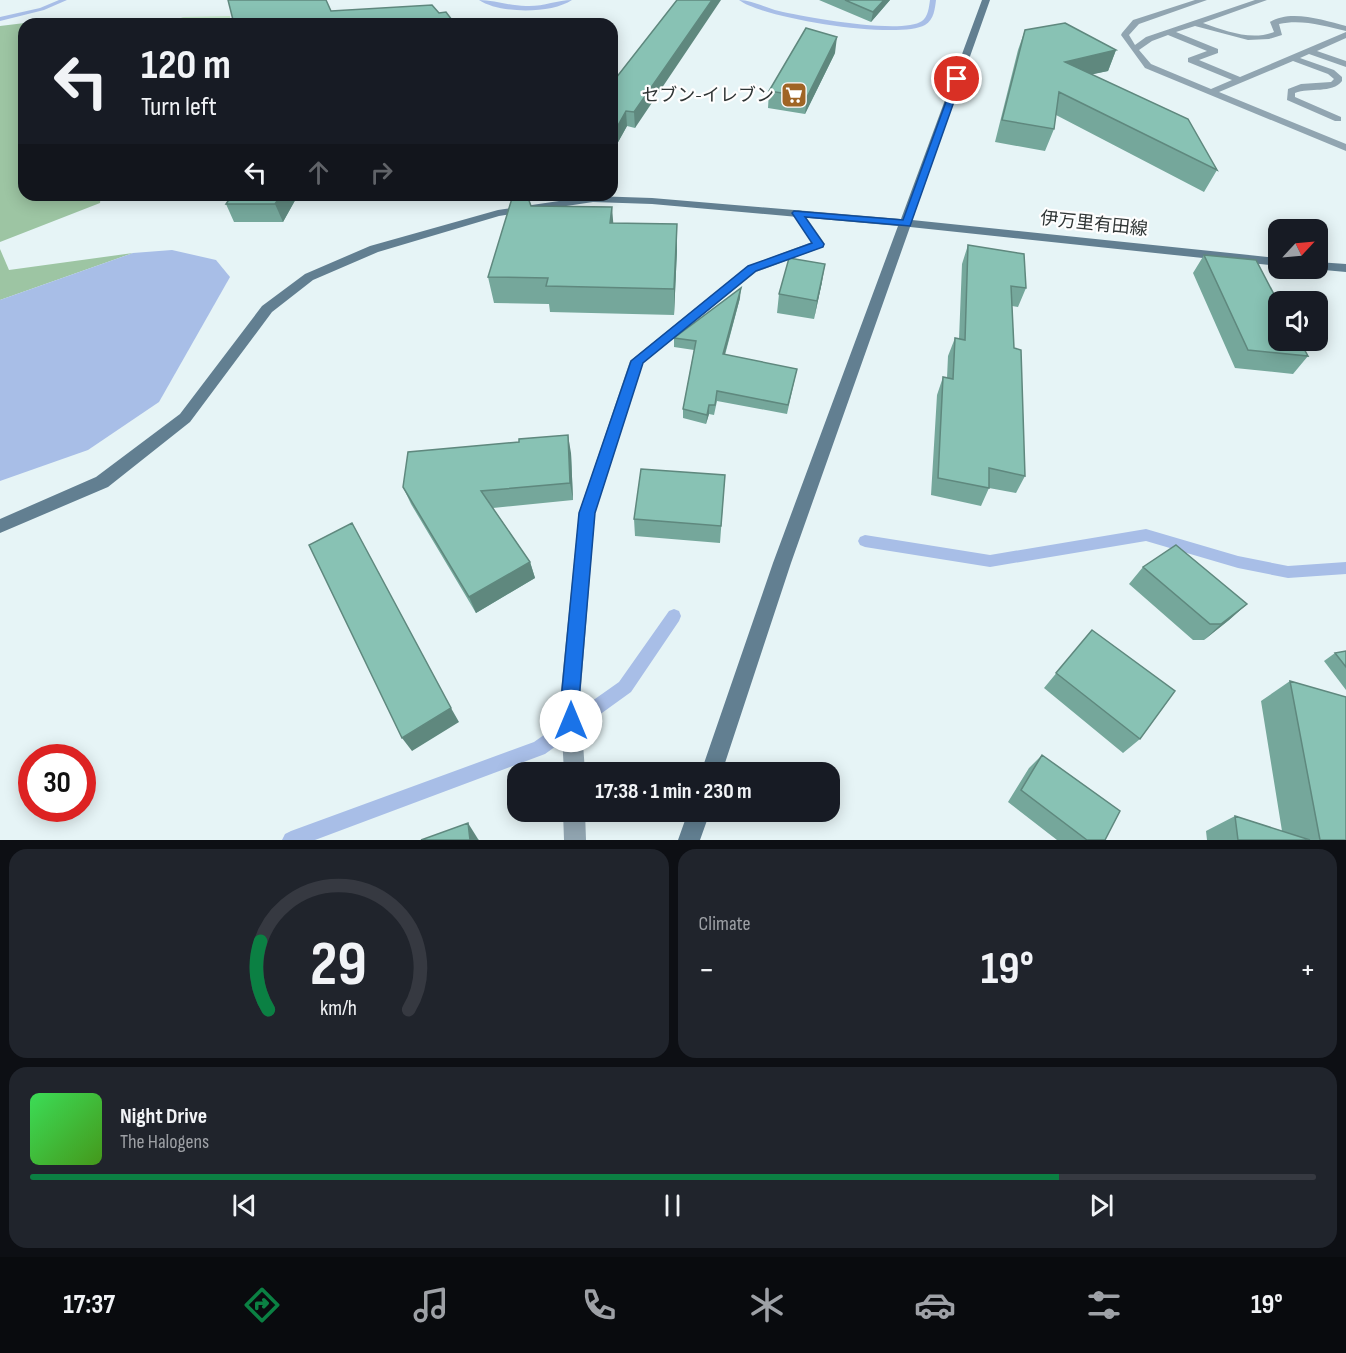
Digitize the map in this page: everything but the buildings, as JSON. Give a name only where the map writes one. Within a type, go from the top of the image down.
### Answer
[{"type":"street","points":[[715,762],[782,563],[986,0]]},
{"type":"street","points":[[1203,0],[1136,22],[1125,35],[1148,66],[1212,92],[1328,124]]},
{"type":"street","points":[[1134,50],[1149,39],[1263,0]]},
{"type":"street","points":[[1195,23],[1234,35],[1269,38],[1279,33],[1274,22],[1289,18],[1315,20],[1346,29]]},
{"type":"street","points":[[1168,32],[1215,51],[1191,60],[1240,80]]},
{"type":"street","points":[[1212,92],[1346,35]]},
{"type":"street","points":[[1310,51],[1346,64]]},
{"type":"street","points":[[1293,57],[1330,72],[1339,79],[1334,85],[1300,87],[1291,91],[1290,98],[1328,124],[1346,148]]},
{"type":"street","name":"伊万里有田線","points":[[618,199],[907,223],[1268,261]]},
{"type":"street","name":"伊万里有田線","points":[[0,526],[102,482],[185,418],[267,309],[309,277],[374,249],[498,213],[566,201]]},
{"type":"street","points":[[574,762],[570,700],[587,513],[637,361],[752,269],[819,244],[798,213]]},
{"type":"street","points":[[1328,267],[1346,268]]},
{"type":"street","points":[[574,822],[574,840]]},
{"type":"street","points":[[689,840],[695,822]]},
{"type":"green space","points":[[230,16],[230,18],[181,18]]},
{"type":"green space","points":[[18,24],[18,201],[100,201],[0,242],[0,26]]},
{"type":"green space","points":[[0,249],[9,270],[133,253],[0,300]]},
{"type":"water","points":[[172,250],[216,260],[230,277],[159,402],[88,450],[0,481],[0,300],[133,253]]},
{"type":"waterway","points":[[0,19],[42,9],[64,0]]},
{"type":"waterway","points":[[482,0],[513,8],[538,8],[561,4],[569,0]]},
{"type":"waterway","points":[[742,0],[754,6],[802,18],[887,28],[922,24],[929,17],[933,0]]},
{"type":"waterway","points":[[865,541],[990,561],[1146,535],[1238,562],[1288,572],[1346,568]]},
{"type":"waterway","points":[[291,840],[539,748],[625,687],[674,616]]},
{"type":"place","name":"セブン-イレブン","points":[[794,95]]},
{"type":"route","points":[[571,721],[570,700],[587,513],[637,361],[752,269],[819,244],[798,213],[907,223],[957,79]]}]
